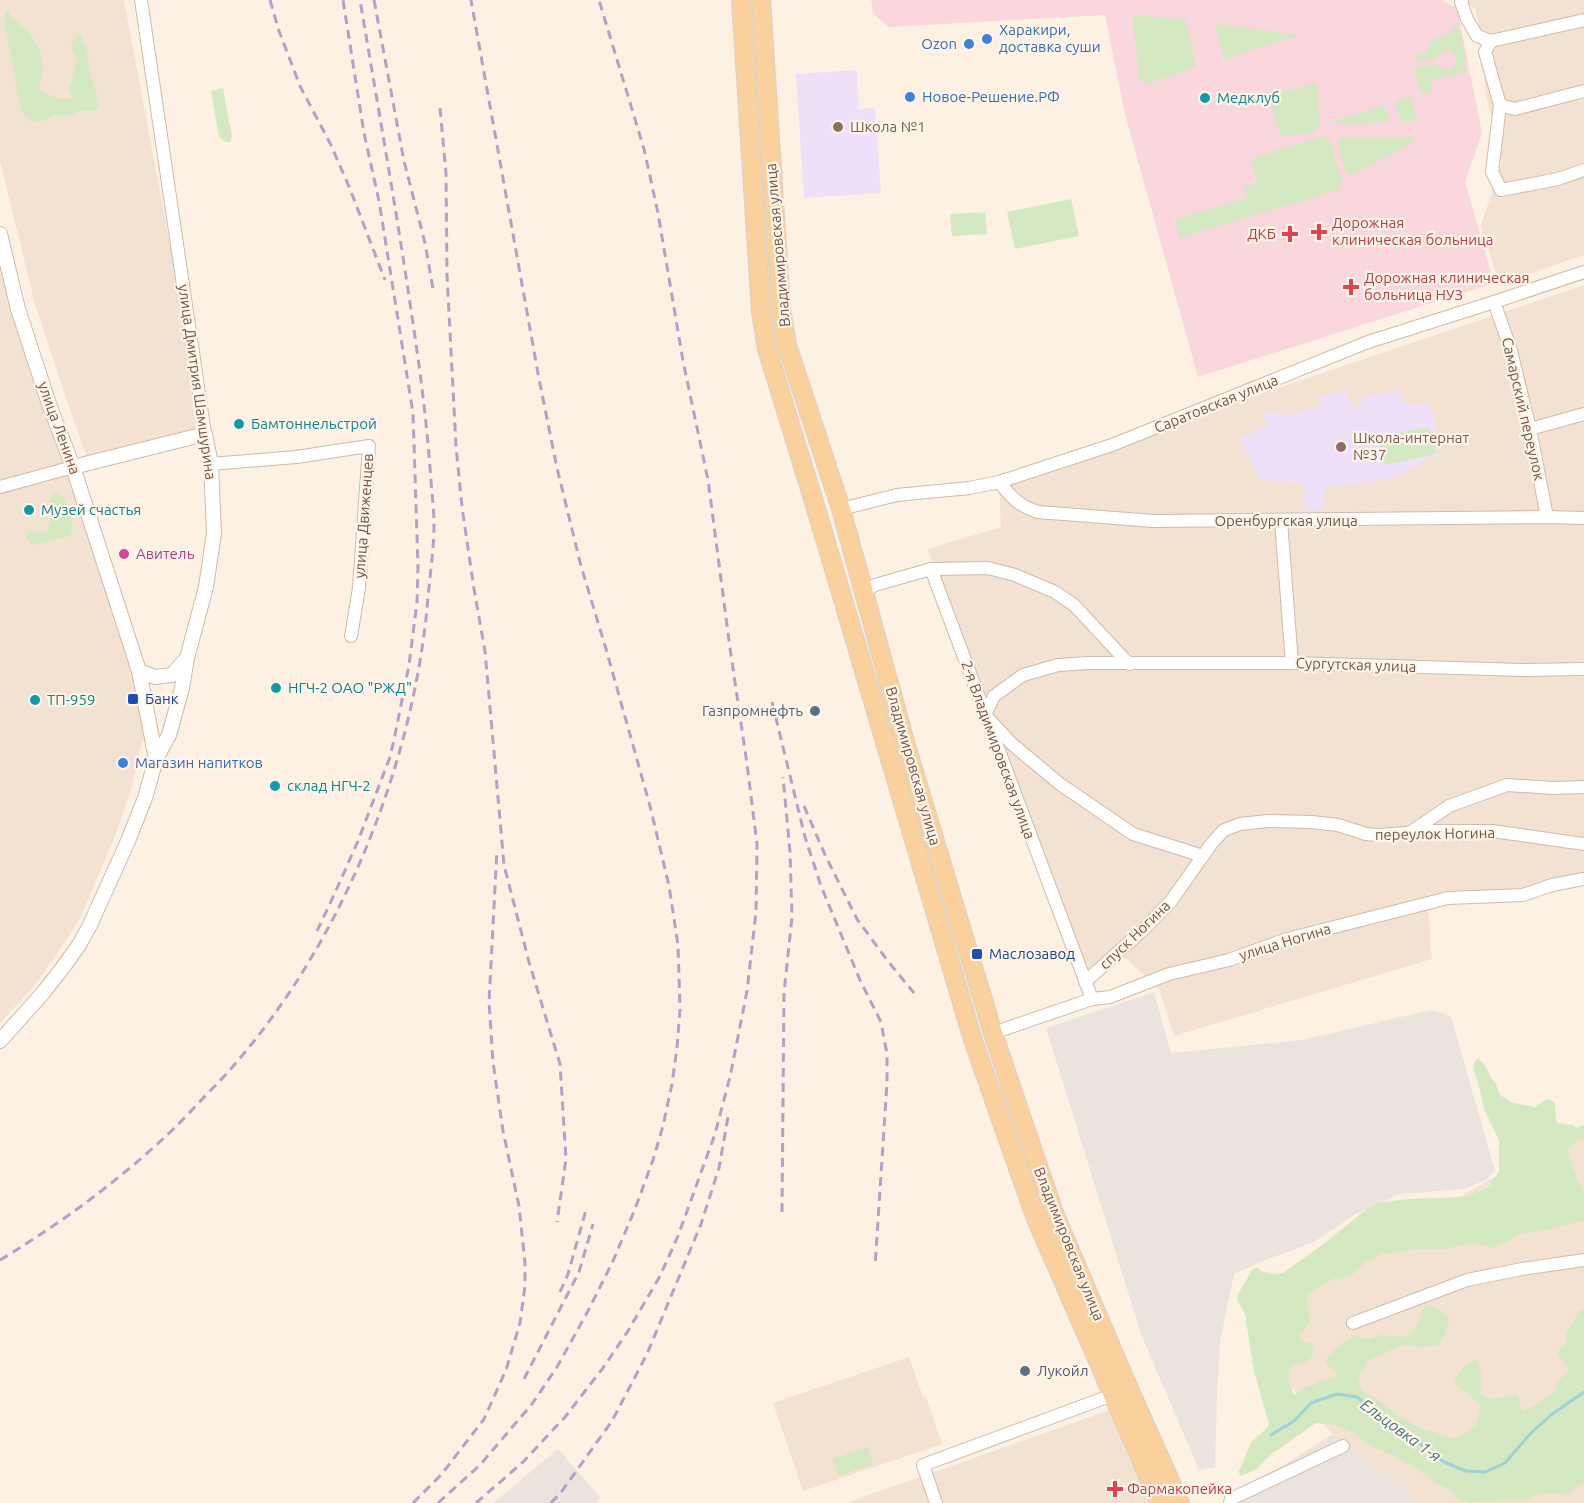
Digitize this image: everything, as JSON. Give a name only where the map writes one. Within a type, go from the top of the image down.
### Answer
[{"type":"main road","name":"Владимировская улица","points":[[741,0],[760,312],[767,349],[972,1040],[1036,1219],[1121,1392],[1180,1503]]},
{"type":"main road","name":"Владимировская улица","points":[[761,0],[781,309],[787,345],[841,509],[907,749],[993,1033],[1054,1213],[1160,1503]]},
{"type":"street","name":"улица Дмитрия Шамшурина","points":[[0,1041],[43,993],[79,945],[137,820],[156,759],[169,735],[182,688],[187,658],[206,587],[214,533],[211,465],[204,434],[141,0]]},
{"type":"street","points":[[1462,0],[1467,19],[1477,36],[1491,41],[1584,20]]},
{"type":"street","points":[[1491,41],[1485,52],[1500,105],[1492,172],[1501,190],[1558,179],[1584,170]]},
{"type":"street","points":[[1500,105],[1515,109],[1584,91]]},
{"type":"street","name":"улица Ленина","points":[[0,234],[18,309],[49,404],[73,467],[139,671],[156,759]]},
{"type":"street","name":"Саратовская улица","points":[[841,509],[897,495],[969,488],[999,482],[1112,445],[1368,342],[1584,272]]},
{"type":"street","name":"Самарский переулок","points":[[1494,302],[1510,347],[1530,429],[1547,517]]},
{"type":"street","points":[[1530,429],[1584,414]]},
{"type":"street","points":[[0,488],[204,434]]},
{"type":"street","name":"улица Движенцев","points":[[211,465],[304,456],[369,446],[359,588],[351,636]]},
{"type":"street","name":"Оренбургская улица","points":[[999,482],[1014,501],[1038,512],[1154,521],[1584,518]]},
{"type":"street","points":[[1281,521],[1292,663]]},
{"type":"street","points":[[863,592],[875,585],[931,568],[988,568],[1016,575],[1055,592],[1074,605],[1129,664]]},
{"type":"street","name":"2-я Владимировская улица","points":[[931,568],[1092,999]]},
{"type":"street","points":[[139,671],[155,677],[172,675],[187,658]]},
{"type":"street","name":"Сургутская улица","points":[[985,714],[994,696],[1023,675],[1058,665],[1292,663],[1522,670],[1584,669]]},
{"type":"street","points":[[985,714],[1012,744],[1060,784],[1133,834],[1203,856]]},
{"type":"street","points":[[1410,833],[1449,806],[1507,785],[1552,788],[1584,786]]},
{"type":"street","name":"переулок Ногина","points":[[1203,856],[1224,830],[1240,824],[1268,821],[1338,825],[1366,834],[1378,835],[1433,831],[1492,831],[1584,844]]},
{"type":"street","name":"спуск Ногина","points":[[1085,982],[1146,927],[1170,901],[1203,856]]},
{"type":"street","name":"улица Ногина","points":[[993,1033],[1092,999],[1110,997],[1168,974],[1228,960],[1287,939],[1448,898],[1523,895],[1552,885],[1584,879]]},
{"type":"street","points":[[1353,1323],[1467,1280],[1584,1260]]},
{"type":"street","points":[[936,1503],[923,1465],[1121,1392]]},
{"type":"street","points":[[1230,1503],[1231,1499],[1343,1446]]},
{"type":"shaded area","points":[[0,0],[124,0],[177,283],[202,432],[88,461],[35,304],[0,161]]},
{"type":"shaded area","name":"Дорожная клиническая больница","points":[[871,0],[1441,0],[1457,8],[1482,133],[1465,182],[1494,283],[1198,377],[1125,114],[1105,15],[888,27],[873,13]]},
{"type":"shaded area","points":[[1462,0],[1584,0],[1584,255],[1499,284],[1481,225],[1502,163],[1486,94],[1476,9]]},
{"type":"shaded area","name":"Школа №1","points":[[857,70],[859,109],[875,108],[881,193],[804,198],[796,74]]},
{"type":"shaded area","points":[[0,241],[71,465],[0,485]]},
{"type":"shaded area","points":[[1584,285],[1584,878],[1428,909],[1432,959],[1174,1036],[1159,989],[1122,955],[1082,971],[937,580],[928,549],[1001,527],[999,482]]},
{"type":"shaded area","name":"Школа-интернат №37","points":[[1400,389],[1403,404],[1428,403],[1435,422],[1438,454],[1395,478],[1325,488],[1324,509],[1305,510],[1302,484],[1260,479],[1240,440],[1268,424],[1263,414],[1279,411],[1283,417],[1320,406],[1318,397],[1346,390],[1354,409],[1362,405],[1361,398]]},
{"type":"shaded area","points":[[72,469],[136,672],[144,735],[130,793],[113,841],[80,918],[35,985],[0,1023],[0,489]]},
{"type":"shaded area","points":[[1154,992],[1171,1053],[1302,1040],[1431,1010],[1451,1016],[1495,1171],[1486,1180],[1464,1189],[1399,1194],[1354,1215],[1314,1242],[1234,1274],[1220,1342],[1215,1467],[1199,1470],[1141,1334],[1046,1028]]},
{"type":"shaded area","points":[[1584,1133],[1584,1503],[1421,1503],[1332,1434],[1284,1379],[1267,1318],[1457,1198],[1571,1135]]},
{"type":"shaded area","points":[[909,1357],[942,1444],[803,1491],[773,1403]]},
{"type":"shaded area","points":[[1110,1410],[1150,1503],[846,1503]]},
{"type":"shaded area","points":[[1333,1434],[1421,1503],[1225,1503],[1225,1502]]},
{"type":"shaded area","points":[[558,1449],[600,1497],[597,1503],[493,1503]]},
{"type":"green space","points":[[8,8],[11,18],[25,29],[40,51],[44,70],[39,86],[41,91],[52,96],[61,99],[72,98],[68,88],[77,62],[71,46],[76,36],[81,35],[88,53],[89,68],[99,108],[95,111],[56,115],[42,121],[32,122],[21,110],[5,26],[5,12]]},
{"type":"green space","points":[[1133,15],[1186,20],[1196,67],[1147,84],[1139,80]]},
{"type":"green space","points":[[1458,21],[1467,72],[1432,80],[1432,91],[1428,94],[1421,93],[1414,68],[1437,64],[1442,69],[1449,70],[1456,65],[1456,60],[1453,52],[1449,50],[1442,51],[1436,59],[1414,61],[1417,54],[1425,55],[1432,39],[1448,36]]},
{"type":"green space","points":[[1215,24],[1299,35],[1224,59]]},
{"type":"green space","points":[[1317,83],[1320,125],[1315,132],[1281,137],[1270,100],[1271,95]]},
{"type":"green space","points":[[223,88],[232,137],[230,142],[226,142],[219,136],[211,91]]},
{"type":"green space","points":[[1411,97],[1418,121],[1401,121],[1395,102]]},
{"type":"green space","points":[[1384,105],[1389,122],[1333,124],[1332,122]]},
{"type":"green space","points":[[1323,136],[1330,140],[1342,181],[1339,190],[1179,238],[1175,219],[1247,198],[1244,186],[1257,183],[1252,165],[1253,158]]},
{"type":"green space","points":[[1342,137],[1413,138],[1414,142],[1352,175],[1346,173],[1337,140]]},
{"type":"green space","points":[[1071,199],[1079,236],[1015,249],[1007,212]]},
{"type":"green space","points":[[985,212],[987,234],[952,236],[950,214]]},
{"type":"green space","points":[[1428,427],[1435,454],[1387,465],[1384,463],[1379,440],[1381,436]]},
{"type":"green space","points":[[57,492],[65,501],[70,512],[72,531],[70,536],[32,545],[25,538],[29,530],[43,533],[47,531],[50,521],[49,500],[51,495]]},
{"type":"green space","points":[[1478,1058],[1485,1065],[1500,1095],[1513,1103],[1535,1107],[1549,1099],[1554,1102],[1557,1123],[1574,1125],[1576,1128],[1584,1125],[1584,1139],[1575,1142],[1568,1151],[1584,1194],[1584,1220],[1546,1230],[1517,1234],[1509,1241],[1493,1248],[1477,1243],[1446,1249],[1414,1249],[1382,1254],[1367,1261],[1351,1276],[1335,1278],[1307,1294],[1310,1319],[1300,1335],[1301,1341],[1306,1343],[1311,1341],[1314,1350],[1306,1364],[1291,1367],[1290,1383],[1294,1395],[1308,1386],[1335,1377],[1337,1372],[1325,1361],[1336,1348],[1354,1335],[1369,1340],[1379,1335],[1406,1337],[1417,1326],[1423,1309],[1427,1305],[1434,1307],[1449,1320],[1442,1341],[1438,1345],[1421,1347],[1403,1345],[1366,1361],[1358,1378],[1365,1393],[1399,1416],[1423,1429],[1456,1439],[1474,1426],[1480,1405],[1455,1383],[1454,1378],[1468,1364],[1476,1361],[1481,1372],[1481,1393],[1485,1397],[1495,1399],[1518,1396],[1522,1411],[1536,1405],[1555,1392],[1557,1381],[1569,1369],[1558,1354],[1565,1346],[1566,1334],[1570,1326],[1580,1310],[1584,1310],[1584,1483],[1572,1490],[1569,1495],[1546,1493],[1526,1501],[1509,1499],[1470,1503],[1459,1500],[1448,1488],[1437,1484],[1422,1472],[1392,1455],[1370,1446],[1351,1431],[1335,1425],[1316,1423],[1269,1456],[1257,1469],[1241,1476],[1238,1471],[1251,1442],[1268,1427],[1269,1422],[1253,1366],[1245,1314],[1237,1299],[1238,1294],[1252,1270],[1257,1267],[1272,1274],[1283,1273],[1368,1208],[1378,1203],[1408,1199],[1466,1197],[1489,1187],[1499,1171],[1499,1140],[1484,1109],[1473,1069]]},
{"type":"green space","points":[[868,1447],[873,1464],[838,1476],[833,1459]]},
{"type":"waterway","name":"Ельцовка 1-я","points":[[1271,1435],[1294,1421],[1311,1403],[1337,1394],[1357,1397],[1444,1462],[1466,1471],[1485,1472],[1505,1463],[1531,1433],[1551,1415],[1584,1392]]},
{"type":"railway","points":[[270,0],[300,86],[331,145],[385,280]]},
{"type":"railway","points":[[317,931],[358,841],[390,757],[409,665],[417,602],[418,567],[413,413],[379,201],[364,133],[343,0]]},
{"type":"railway","points":[[0,1260],[86,1202],[147,1153],[225,1076],[273,1016],[307,964],[338,909],[365,851],[387,792],[405,731],[419,670],[427,609],[434,513],[417,347],[360,0]]},
{"type":"railway","points":[[374,0],[404,161],[425,243],[433,289]]},
{"type":"railway","points":[[438,1503],[480,1465],[532,1404],[557,1367],[613,1261],[635,1209],[663,1126],[672,1084],[680,1009],[678,945],[669,886],[650,806],[581,566],[557,468],[471,0]]},
{"type":"railway","points":[[476,1503],[523,1462],[565,1417],[628,1331],[660,1276],[678,1236],[715,1134],[730,1077],[747,991],[756,912],[757,844],[708,480],[683,361],[658,213],[644,149],[599,0]]},
{"type":"railway","points":[[440,108],[446,173],[447,275],[456,446],[462,507],[485,651],[504,865],[529,962],[560,1064],[566,1159],[557,1222]]},
{"type":"railway","points":[[772,702],[805,837],[821,886],[860,980],[881,1022],[887,1054],[875,1266]]},
{"type":"railway","points":[[782,1212],[784,993],[792,917],[790,852],[783,777]]},
{"type":"railway","points":[[804,806],[857,919],[914,993]]},
{"type":"railway","points":[[413,1503],[441,1475],[484,1419],[506,1370],[520,1323],[525,1286],[519,1206],[503,1131],[493,1062],[489,1002],[497,849]]},
{"type":"railway","points":[[551,1503],[612,1421],[647,1354],[701,1224],[719,1168],[729,1111]]},
{"type":"railway","points":[[560,1292],[568,1274],[586,1210]]},
{"type":"railway","points":[[524,1379],[579,1272],[593,1224]]},
{"type":"place","name":"Харакири, доставка суши","points":[[987,39]]},
{"type":"place","name":"Ozon","points":[[969,44]]},
{"type":"place","name":"Новое-Решение.РФ","points":[[910,97]]},
{"type":"place","name":"Медклуб","points":[[1205,98]]},
{"type":"place","name":"Школа №1","points":[[838,127]]},
{"type":"place","name":"Дорожная клиническая больница","points":[[1319,232]]},
{"type":"place","name":"ДКБ","points":[[1290,234]]},
{"type":"place","name":"Дорожная клиническая больница НУЗ","points":[[1351,287]]},
{"type":"place","name":"Бамтоннельстрой","points":[[239,424]]},
{"type":"place","name":"Школа-интернат №37","points":[[1341,447]]},
{"type":"place","name":"Музей счастья","points":[[29,510]]},
{"type":"place","name":"Авитель","points":[[124,554]]},
{"type":"place","name":"НГЧ-2 ОАО \"РЖД\"","points":[[276,688]]},
{"type":"place","name":"Банк","points":[[133,699]]},
{"type":"place","name":"ТП-959","points":[[35,700]]},
{"type":"place","name":"Газпромнефть","points":[[815,711]]},
{"type":"place","name":"Магазин напитков","points":[[123,763]]},
{"type":"place","name":"склад НГЧ-2","points":[[275,786]]},
{"type":"place","name":"Маслозавод","points":[[977,954]]},
{"type":"place","name":"Лукойл","points":[[1025,1371]]},
{"type":"place","name":"Фармакопейка","points":[[1115,1489]]}]
